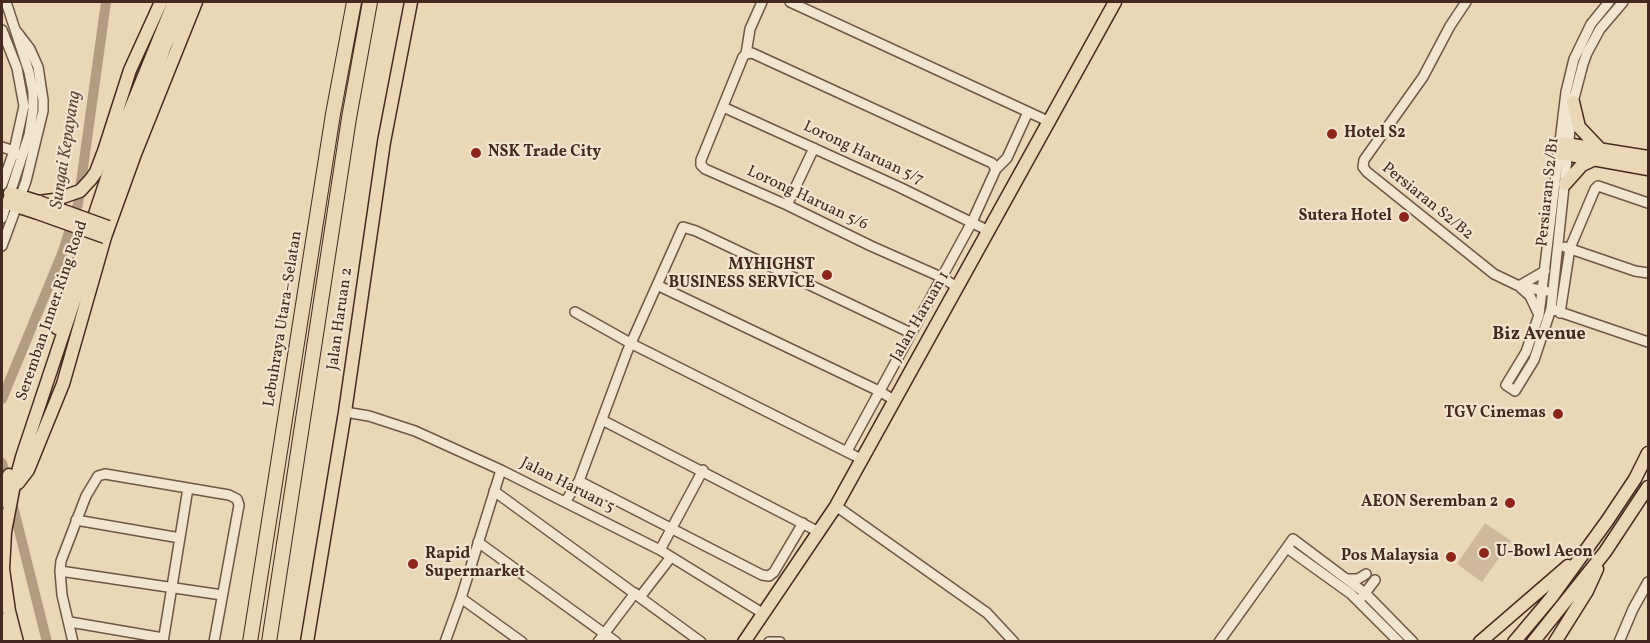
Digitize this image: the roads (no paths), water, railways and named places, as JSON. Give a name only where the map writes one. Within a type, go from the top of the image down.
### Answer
[{"type":"highway","name":"Lebuhraya Utara–Selatan","points":[[250,642],[333,114],[354,2]]},
{"type":"highway","name":"Lebuhraya Utara–Selatan","points":[[269,642],[349,118],[370,2]]},
{"type":"main road","points":[[37,207],[80,191],[96,172],[130,69],[161,2]]},
{"type":"main road","name":"Seremban Inner Ring Road","points":[[17,642],[9,611],[3,569],[5,532],[19,455],[113,156],[174,2]]},
{"type":"main road","name":"Seremban Inner Ring Road","points":[[2,501],[104,211],[165,46],[185,2]]},
{"type":"main road","points":[[13,490],[28,470],[63,384],[106,232],[196,2]]},
{"type":"main road","name":"Jalan Haruan 2","points":[[307,642],[345,412],[384,142],[411,2]]},
{"type":"main road","name":"Jalan Haruan 1","points":[[744,642],[836,506],[1115,2]]},
{"type":"main road","points":[[1573,102],[1580,127],[1597,153],[1648,169]]},
{"type":"main road","points":[[1564,149],[1648,157]]},
{"type":"main road","points":[[1565,184],[1582,165],[1597,153]]},
{"type":"main road","points":[[11,197],[106,232]]},
{"type":"main road","points":[[1514,642],[1551,598],[1584,553],[1635,479],[1648,453]]},
{"type":"main road","points":[[1533,642],[1605,552],[1648,487]]},
{"type":"main road","points":[[1556,642],[1587,591],[1605,552]]},
{"type":"main road","points":[[1480,642],[1584,553]]},
{"type":"main road","points":[[2,620],[7,642]]},
{"type":"street","points":[[2,246],[11,197],[29,135],[33,92],[17,32],[6,2]]},
{"type":"street","points":[[723,107],[746,54],[750,29],[762,2]]},
{"type":"street","points":[[790,2],[1050,123]]},
{"type":"street","name":"Persiaran S2/B2","points":[[1466,2],[1450,26],[1423,77],[1364,160],[1363,167],[1494,274],[1519,286],[1554,293]]},
{"type":"street","name":"Persiaran S2/B1","points":[[1609,2],[1591,24],[1574,59],[1566,92],[1564,149],[1565,184],[1554,293],[1556,311],[1534,360],[1515,391],[1506,385],[1526,352],[1539,315],[1564,149],[1573,102],[1587,53],[1600,29],[1623,2]]},
{"type":"street","points":[[2,30],[17,68],[24,106],[14,151],[11,197]]},
{"type":"street","points":[[2,218],[39,131],[43,100],[38,67],[30,49],[17,32]]},
{"type":"street","points":[[746,54],[752,53],[838,92],[992,163],[996,169]]},
{"type":"street","name":"Lorong Haruan 5/7","points":[[723,107],[989,231]]},
{"type":"street","name":"Lorong Haruan 5/6","points":[[723,107],[701,160],[701,165],[705,169],[941,277],[957,287]]},
{"type":"street","points":[[847,451],[972,222],[996,169],[1007,158],[1028,112]]},
{"type":"street","points":[[2,147],[14,151],[21,160]]},
{"type":"street","points":[[787,205],[814,148]]},
{"type":"street","points":[[1648,203],[1598,186],[1594,189],[1570,248],[1556,311],[1648,342]]},
{"type":"street","points":[[566,502],[579,481],[632,344],[683,227],[696,231],[911,333]]},
{"type":"street","points":[[1559,244],[1635,271],[1648,273]]},
{"type":"street","points":[[1539,315],[1530,296],[1519,286],[1545,271]]},
{"type":"street","points":[[657,285],[894,400]]},
{"type":"street","points":[[575,312],[632,344],[861,459]]},
{"type":"street","name":"Jalan Haruan 5","points":[[345,412],[369,416],[415,431],[501,470],[660,550],[764,614]]},
{"type":"street","points":[[602,420],[819,532]]},
{"type":"street","points":[[445,642],[501,470]]},
{"type":"street","points":[[660,550],[702,470]]},
{"type":"street","points":[[73,642],[62,595],[61,561],[76,520],[98,476],[105,474],[229,495],[237,499],[239,505],[214,642]]},
{"type":"street","points":[[579,481],[762,576],[769,576],[774,572],[803,523]]},
{"type":"street","points":[[70,622],[163,640],[188,488]]},
{"type":"street","points":[[494,491],[701,642]]},
{"type":"street","points":[[836,506],[987,613],[1014,642]]},
{"type":"street","points":[[76,520],[180,538]]},
{"type":"street","points":[[1219,642],[1293,539],[1348,579],[1354,590]]},
{"type":"street","points":[[478,542],[616,642]]},
{"type":"street","points":[[1287,548],[1354,590],[1399,642]]},
{"type":"street","points":[[598,642],[671,557]]},
{"type":"street","points":[[60,571],[222,595]]},
{"type":"street","points":[[1348,579],[1358,579],[1366,574]]},
{"type":"street","points":[[1362,597],[1375,580],[1373,594],[1376,603]]},
{"type":"street","points":[[1619,642],[1648,582]]},
{"type":"street","points":[[1362,597],[1376,603],[1413,642]]},
{"type":"street","points":[[461,598],[522,642]]},
{"type":"street","points":[[769,642],[780,642]]},
{"type":"waterway","name":"Sungai Kepayang","points":[[2,399],[62,254],[78,204],[106,2]]},
{"type":"waterway","name":"Sungai Kepayang","points":[[2,463],[7,484]]},
{"type":"waterway","name":"Sungai Kepayang","points":[[12,502],[47,642]]},
{"type":"place","name":"Hotel S2","points":[[1332,134]]},
{"type":"place","name":"NSK Trade City","points":[[476,153]]},
{"type":"place","name":"Sutera Hotel","points":[[1404,217]]},
{"type":"place","name":"MYHIGHST BUSINESS SERVICE","points":[[827,275]]},
{"type":"place","name":"TGV Cinemas","points":[[1558,414]]},
{"type":"place","name":"AEON Seremban 2","points":[[1510,503]]},
{"type":"place","name":"U-Bowl Aeon","points":[[1484,553]]},
{"type":"place","name":"Pos Malaysia","points":[[1451,557]]},
{"type":"place","name":"Rapid Supermarket","points":[[413,564]]},
{"type":"district","name":"Biz Avenue","points":[[1539,336]]}]
